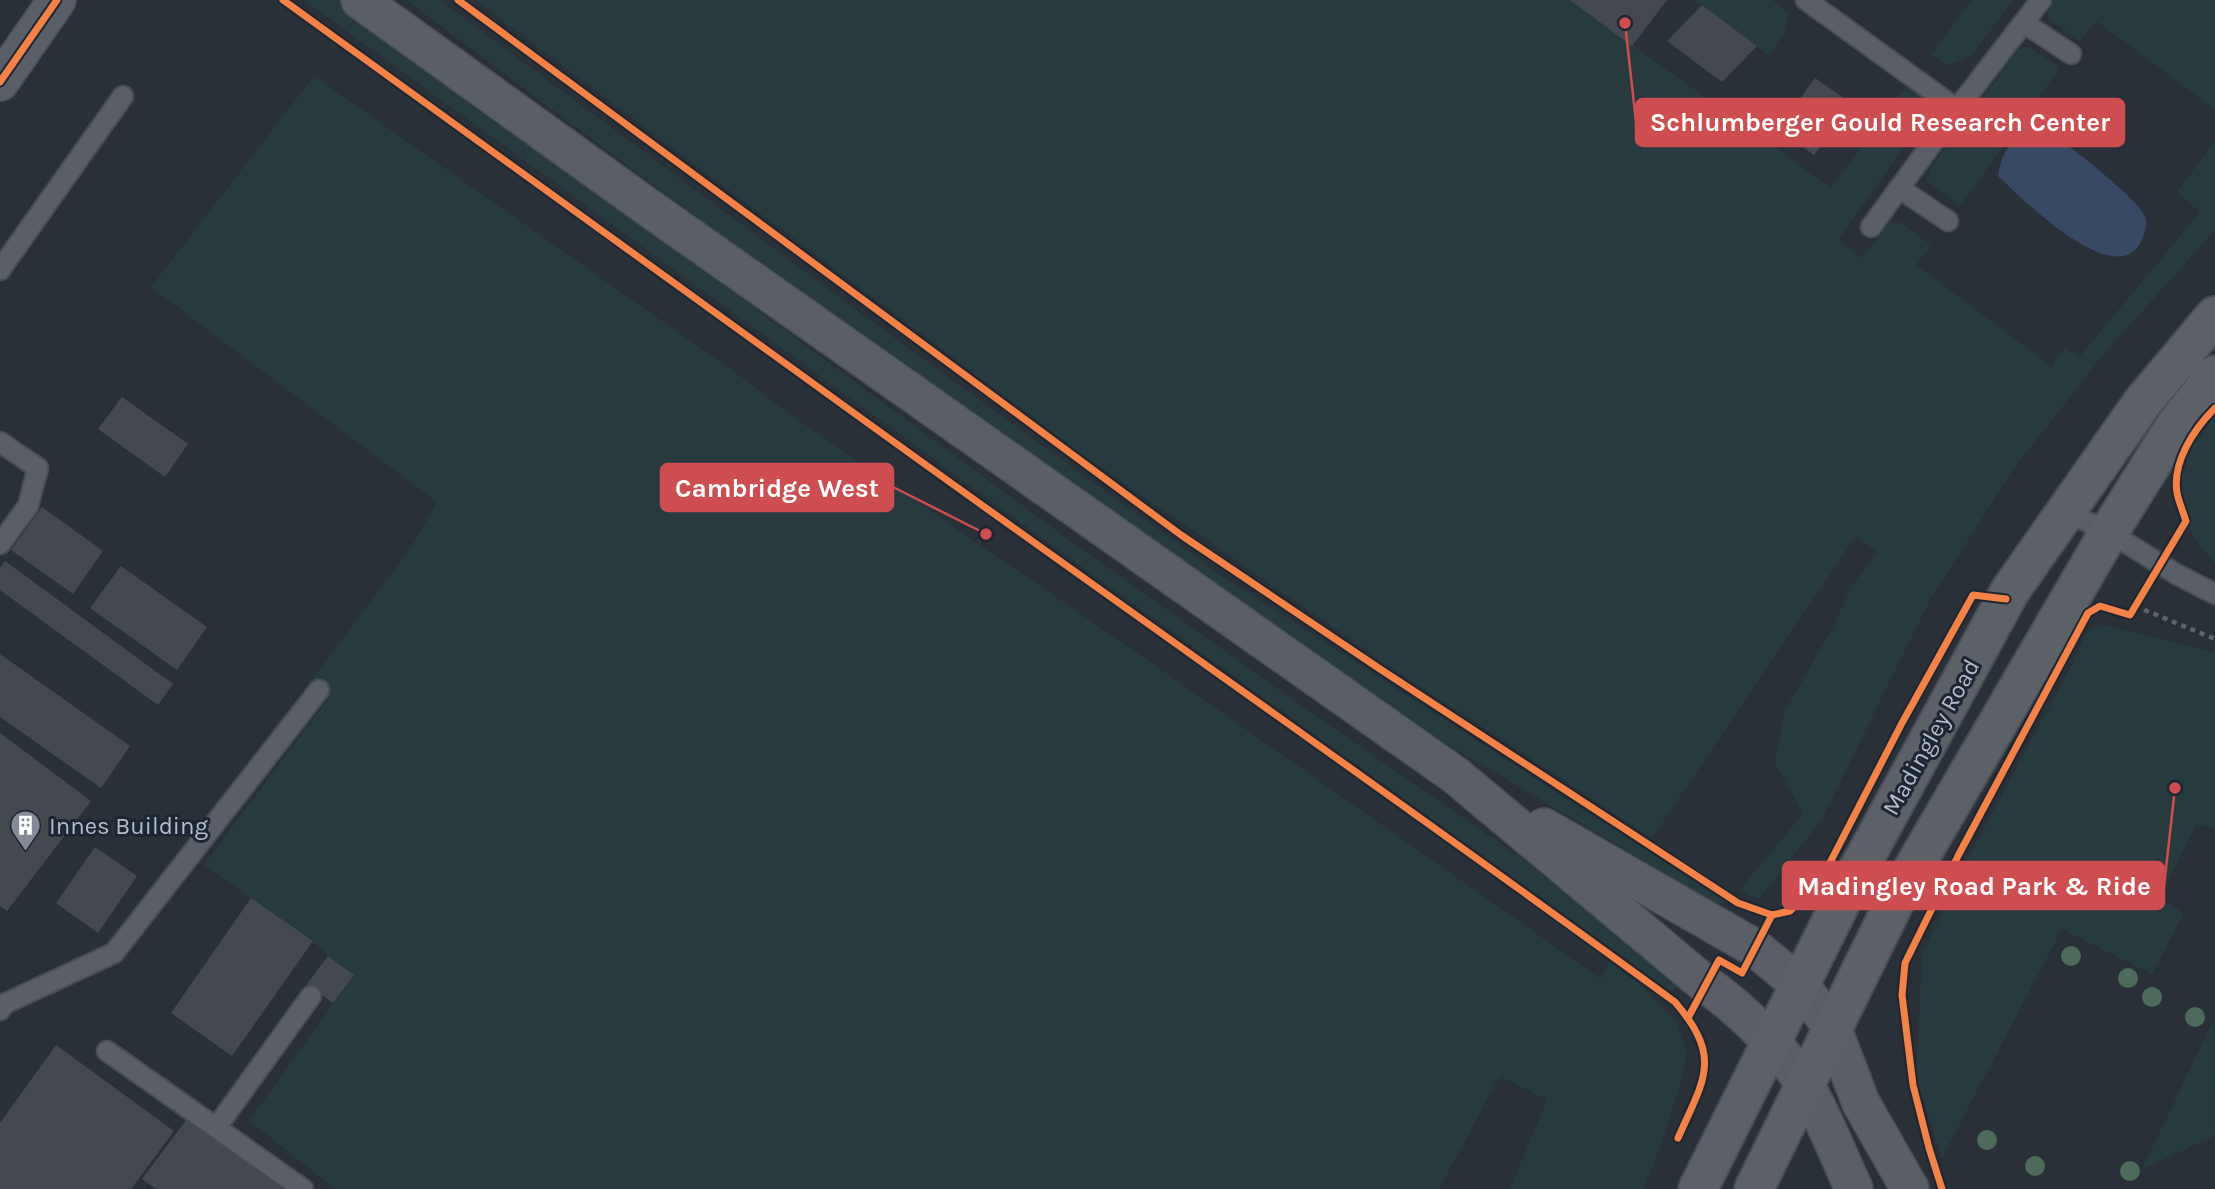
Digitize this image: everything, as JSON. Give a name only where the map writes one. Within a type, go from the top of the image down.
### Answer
[{"type":"main road","name":"Madingley Road","points":[[1698,1189],[1846,892],[2010,591],[2142,403],[2215,316]]},
{"type":"main road","name":"Madingley Road","points":[[1754,1189],[1899,893],[2109,532],[2175,426],[2215,375]]},
{"type":"street","points":[[0,82],[57,0]]},
{"type":"street","points":[[360,0],[672,224],[1455,775],[1704,984],[1726,998],[1771,1043],[1805,1086],[1854,1189]]},
{"type":"street","points":[[1455,775],[1755,948],[1800,985],[1832,1027],[1861,1103],[1910,1189]]},
{"type":"lane","points":[[1806,0],[1957,109]]},
{"type":"lane","points":[[1871,228],[1957,109],[2041,0]]},
{"type":"lane","points":[[2024,23],[2071,54]]},
{"type":"lane","points":[[0,270],[123,96]]},
{"type":"lane","points":[[1899,188],[1948,221]]},
{"type":"lane","points":[[0,442],[38,468],[28,506],[0,544]]},
{"type":"lane","points":[[2064,511],[2109,532],[2197,586],[2215,594]]},
{"type":"lane","points":[[0,1010],[4,1004],[114,953],[319,690]]},
{"type":"lane","points":[[216,1128],[311,996]]},
{"type":"lane","points":[[107,1051],[303,1189]]},
{"type":"path","points":[[2130,615],[2161,563]]},
{"type":"path","points":[[2135,606],[2215,639]]},
{"type":"green space","points":[[304,0],[339,0],[1065,537],[1524,860],[1681,985],[1671,991],[1005,511]]},
{"type":"green space","points":[[406,0],[440,0],[881,328],[1218,573],[1723,900],[1720,906],[1432,735],[1144,552]]},
{"type":"green space","points":[[475,0],[1570,0],[1831,188],[1906,86],[1925,101],[1925,117],[1838,240],[1862,258],[1889,223],[1899,222],[1931,245],[1916,265],[2051,366],[2065,347],[2079,357],[2200,212],[2177,192],[2215,141],[2215,230],[2103,355],[2014,468],[1930,600],[1821,821],[1758,900],[1740,889],[1803,814],[1775,763],[1784,713],[1835,623],[1852,585],[1878,552],[1856,536],[1652,838],[1397,671],[1093,462]]},
{"type":"green space","points":[[1695,0],[1772,0],[1788,12],[1785,31],[1769,56]]},
{"type":"green space","points":[[1972,0],[2013,0],[1972,55],[1949,65],[1931,55]]},
{"type":"green space","points":[[2054,0],[2215,0],[2215,109],[2096,21],[2080,41],[2048,18],[2048,8]]},
{"type":"green space","points":[[2028,46],[2060,68],[1960,206],[1926,180],[1930,169],[2018,49]]},
{"type":"green space","points":[[314,76],[743,378],[785,411],[1136,652],[1601,979],[1609,962],[1643,987],[1677,1022],[1687,1052],[1683,1075],[1644,1189],[1510,1189],[1547,1100],[1500,1076],[1439,1189],[335,1189],[249,1121],[354,975],[313,941],[204,865],[329,697],[309,683],[410,549],[437,502],[151,287]]},
{"type":"green space","points":[[2215,408],[2215,563],[2187,525],[2180,505],[2178,486],[2180,466],[2187,446]]},
{"type":"green space","points":[[2098,624],[2215,652],[2215,828],[2197,824],[2159,898],[2184,913],[2152,974],[2062,929],[1942,1158],[1916,1079],[1922,955],[1962,869],[2085,635]]},
{"type":"green space","points":[[2214,1019],[2215,1136],[2142,1169]]},
{"type":"water","points":[[2034,131],[2055,137],[2076,151],[2120,188],[2142,211],[2146,227],[2136,249],[2122,256],[2104,254],[2085,246],[2043,217],[1998,176],[2008,147]]},
{"type":"building","points":[[1570,0],[1667,0],[1632,46]]},
{"type":"building","points":[[1702,5],[1757,46],[1722,82],[1667,41]]},
{"type":"building","points":[[1815,78],[1851,103],[1814,155],[1778,129]]},
{"type":"building","points":[[122,397],[188,444],[165,477],[98,429]]},
{"type":"building","points":[[42,507],[103,551],[73,594],[11,550]]},
{"type":"building","points":[[5,561],[173,684],[158,705],[0,590],[0,568]]},
{"type":"building","points":[[121,566],[207,627],[177,670],[90,608]]},
{"type":"building","points":[[0,654],[130,746],[101,788],[0,717]]},
{"type":"building","name":"Innes Building","points":[[0,733],[91,801],[7,911],[0,906]]},
{"type":"building","points":[[95,847],[137,876],[98,933],[56,903]]},
{"type":"building","points":[[251,898],[313,941],[232,1056],[171,1013]]},
{"type":"building","points":[[328,956],[354,975],[333,1003],[307,984]]},
{"type":"building","points":[[56,1045],[174,1131],[131,1189],[0,1189],[0,1123]]},
{"type":"building","points":[[187,1119],[283,1189],[156,1189],[142,1179]]},
{"type":"cycle path","points":[[0,82],[57,0]]},
{"type":"cycle path","points":[[283,0],[1675,1002],[1690,1022],[1704,1054],[1701,1084],[1678,1138]]},
{"type":"cycle path","points":[[458,0],[1181,535],[1380,669],[1738,903],[1772,915],[1790,911],[1821,880],[1902,723],[1973,595],[2006,599]]},
{"type":"cycle path","points":[[1942,1189],[1913,1085],[1902,995],[1905,963],[1959,854],[2088,613],[2100,606],[2130,615],[2186,521],[2176,481],[2181,458],[2192,436],[2215,408]]},
{"type":"cycle path","points":[[1688,1018],[1719,960],[1742,973],[1772,915]]},
{"type":"place","name":"Schlumberger Gould Research Center","points":[[1625,23]]},
{"type":"place","name":"Cambridge West","points":[[986,534]]},
{"type":"place","name":"Madingley Road Park & Ride","points":[[2175,788]]},
{"type":"place","name":"Innes Building","points":[[26,853]]}]
